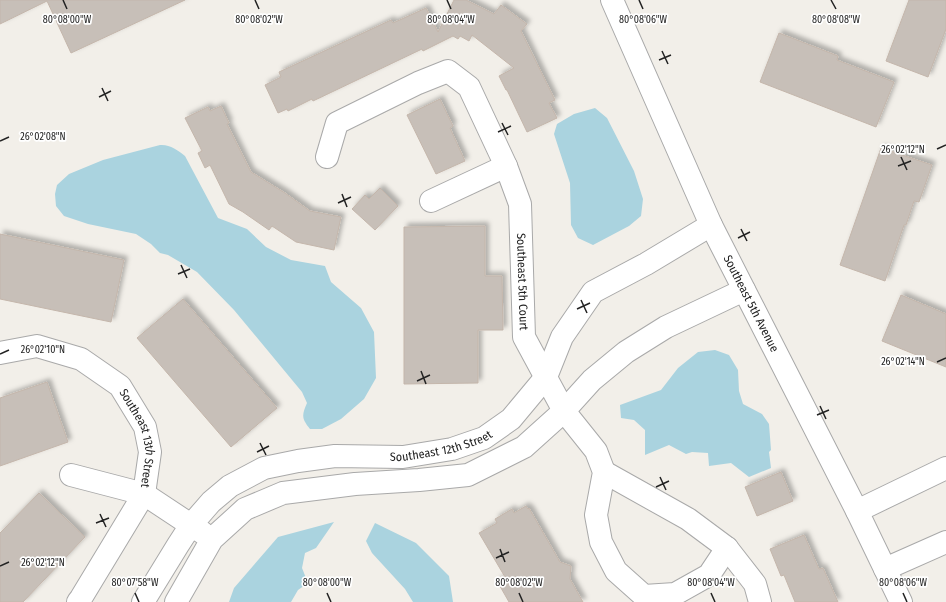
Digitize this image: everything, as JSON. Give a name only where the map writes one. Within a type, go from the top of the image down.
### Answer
[{"type":"street","name":"Southeast 5th Avenue","points":[[612,0],[710,225],[857,511],[900,602]]},
{"type":"street","name":"Southeast 5th Court","points":[[327,157],[337,123],[418,83],[448,71],[469,87],[506,166],[520,204],[524,337],[564,411],[596,451],[604,472]]},
{"type":"street","points":[[431,200],[506,166]]},
{"type":"street","name":"Southeast 12th Street","points":[[142,602],[191,525],[211,502],[230,486],[264,468],[334,456],[403,457],[452,449],[484,438],[512,419],[546,377],[562,336],[593,292],[646,264],[710,225]]},
{"type":"street","points":[[176,602],[212,539],[245,509],[283,493],[355,484],[468,475],[524,447],[564,411],[592,380],[626,352],[666,327],[744,290]]},
{"type":"street","name":"Southeast 13th Street","points":[[0,353],[37,346],[81,359],[120,386],[145,427],[150,452],[144,494],[212,539]]},
{"type":"street","points":[[857,511],[946,468]]},
{"type":"street","points":[[727,548],[709,574],[675,594],[644,596],[616,571],[601,542],[596,515],[604,472],[688,519],[727,548],[755,584],[760,602]]},
{"type":"street","points":[[71,475],[144,494],[78,602]]},
{"type":"street","points":[[885,569],[946,542]]},
{"type":"water","points":[[595,108],[607,118],[634,171],[643,199],[641,216],[629,226],[593,245],[578,238],[571,225],[570,183],[554,134],[557,124],[574,114]]},
{"type":"water","points":[[160,145],[167,145],[185,156],[218,218],[247,229],[266,247],[291,260],[325,266],[331,282],[361,308],[374,332],[376,378],[364,399],[341,419],[322,429],[310,429],[303,416],[307,403],[302,392],[234,310],[197,272],[168,255],[160,253],[151,244],[136,234],[88,224],[64,216],[56,206],[55,194],[57,185],[69,174],[103,160]]},
{"type":"water","points":[[715,350],[729,355],[738,370],[739,391],[743,404],[762,414],[769,424],[771,450],[769,452],[771,468],[749,477],[731,463],[709,466],[708,453],[692,452],[686,454],[669,445],[645,455],[645,430],[634,420],[621,418],[620,405],[661,390],[678,368],[698,352]]},
{"type":"water","points":[[334,522],[316,548],[305,553],[302,568],[308,583],[298,590],[291,602],[229,602],[234,588],[278,537]]},
{"type":"water","points":[[375,523],[416,543],[449,576],[453,602],[413,602],[405,589],[372,553],[366,541]]},
{"type":"building","points":[[0,0],[185,0],[71,53],[47,1],[0,24]]},
{"type":"building","points":[[454,0],[466,0],[494,14],[501,5],[527,24],[521,31],[555,100],[549,103],[557,118],[527,132],[499,76],[514,68],[472,35],[469,41],[460,36],[458,39],[453,36],[423,51],[422,49],[313,101],[312,99],[288,111],[287,109],[278,113],[265,85],[281,77],[279,72],[391,20],[393,23],[426,8],[438,32]]},
{"type":"building","points":[[909,0],[946,0],[946,29],[928,77],[886,61]]},
{"type":"building","points":[[779,33],[838,56],[837,60],[894,82],[876,127],[760,82]]},
{"type":"building","points":[[440,99],[453,126],[450,128],[465,161],[436,174],[407,115]]},
{"type":"building","points":[[221,106],[229,123],[227,124],[251,172],[285,193],[310,211],[341,217],[334,250],[296,242],[272,226],[269,230],[229,204],[210,165],[205,168],[198,153],[202,151],[185,118],[208,107],[210,111]]},
{"type":"building","points":[[881,148],[932,165],[919,202],[914,201],[906,225],[904,225],[885,281],[840,265]]},
{"type":"building","points":[[380,188],[398,206],[375,230],[352,209],[365,195],[369,199]]},
{"type":"building","points":[[485,226],[485,276],[502,276],[503,330],[478,330],[478,383],[404,384],[404,227]]},
{"type":"building","points":[[0,234],[124,260],[111,322],[0,299]]},
{"type":"building","points":[[901,295],[946,314],[946,367],[882,341]]},
{"type":"building","points":[[183,299],[277,408],[231,447],[137,338]]},
{"type":"building","points":[[47,382],[68,442],[0,466],[0,398]]},
{"type":"building","points":[[781,472],[793,501],[757,516],[745,487]]},
{"type":"building","points":[[39,493],[85,537],[23,602],[0,602],[0,533]]},
{"type":"building","points":[[526,506],[528,509],[529,508],[560,562],[571,566],[570,579],[583,602],[509,602],[497,581],[505,577],[479,533],[497,523],[495,519],[512,509],[514,513]]},
{"type":"building","points":[[804,535],[819,569],[823,568],[838,602],[795,602],[784,575],[781,576],[770,549]]}]
